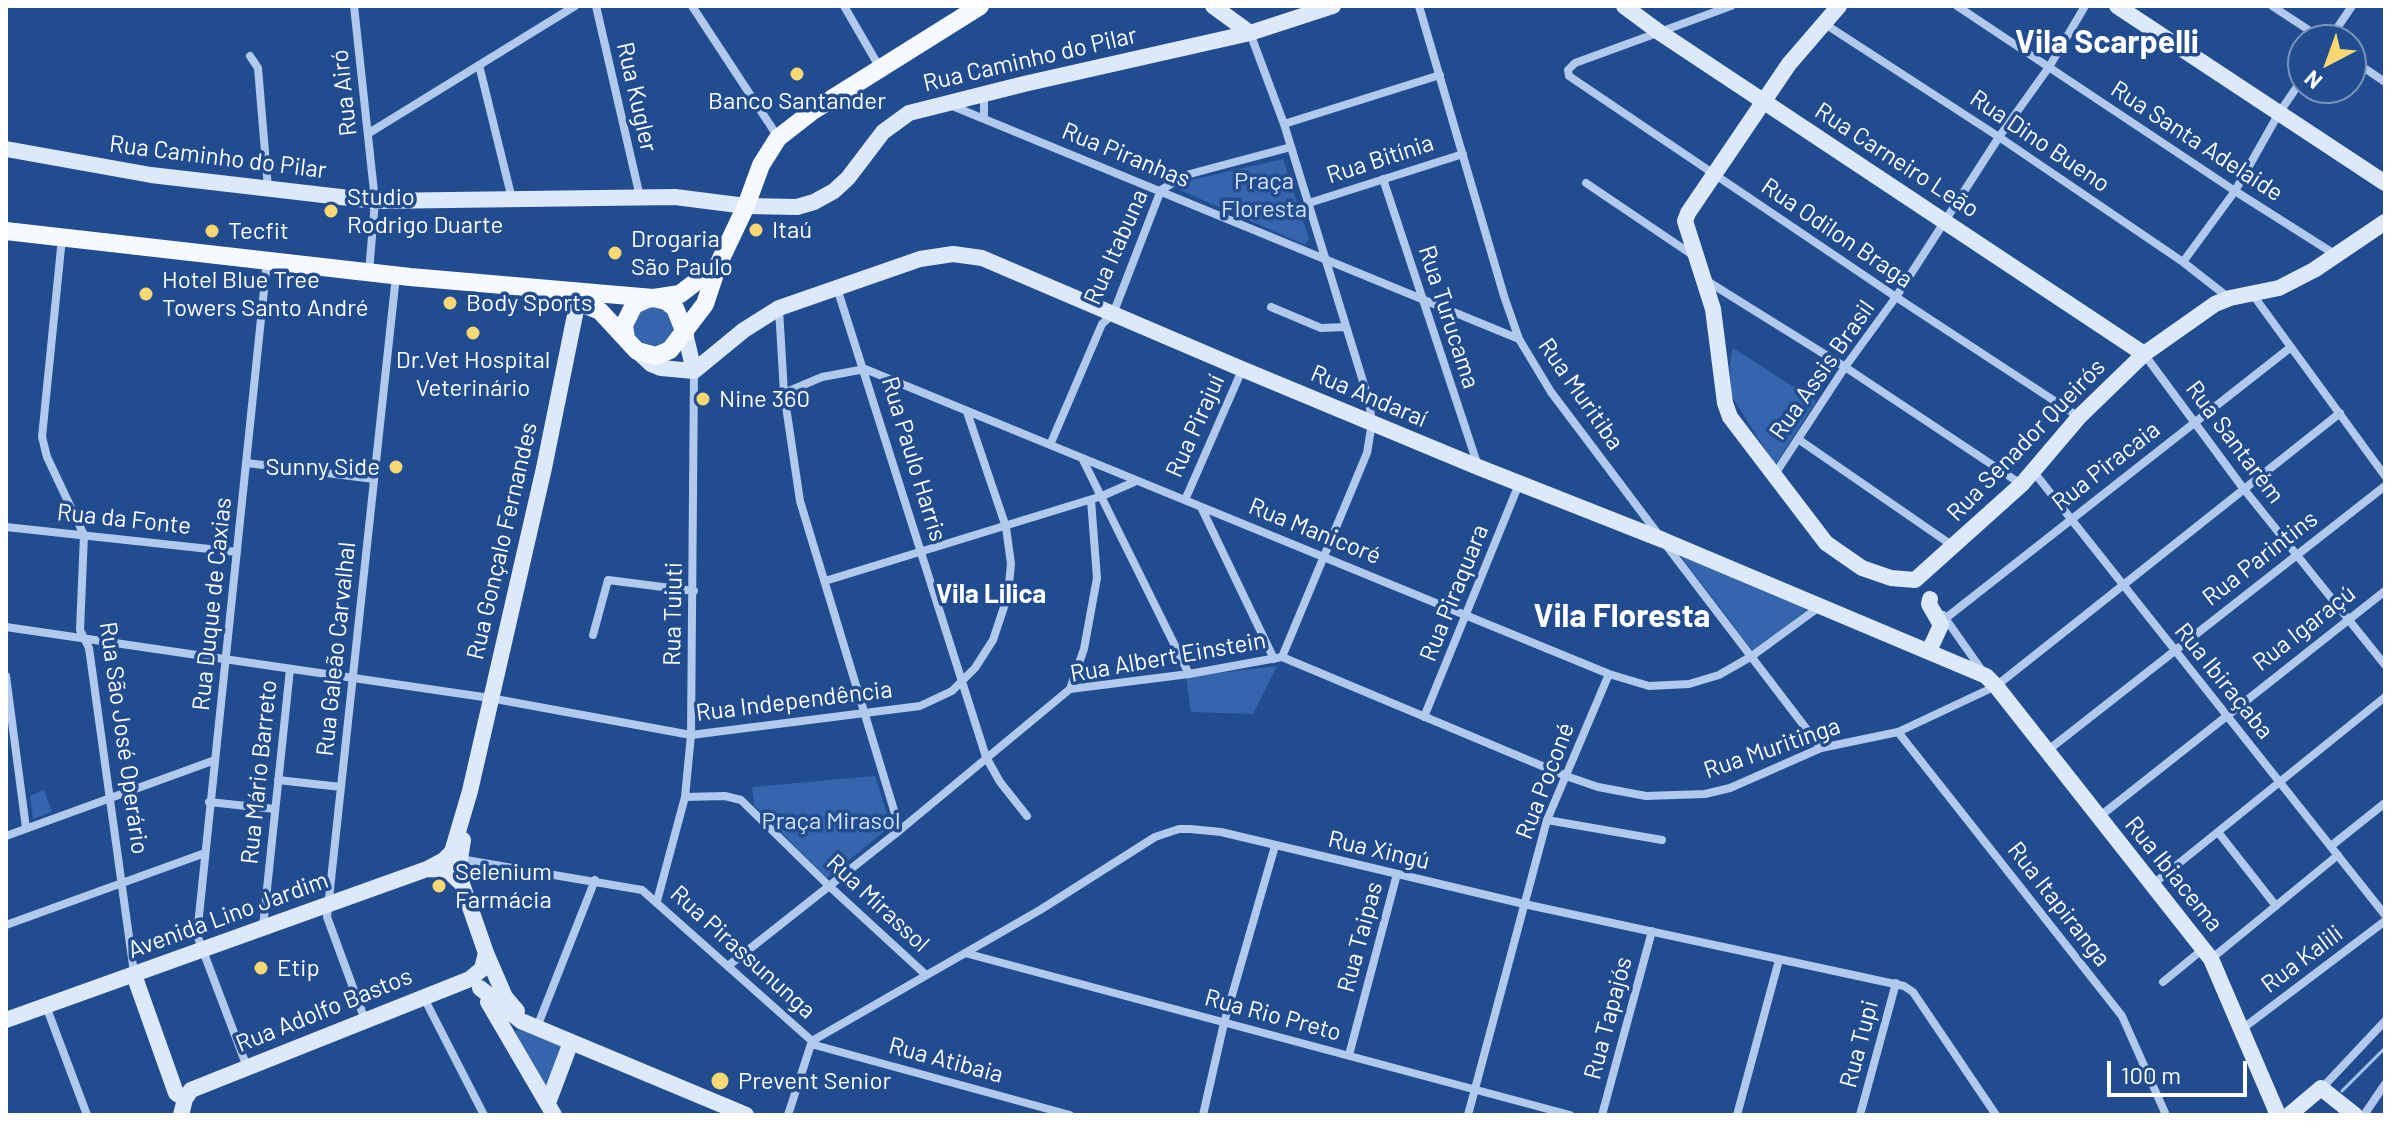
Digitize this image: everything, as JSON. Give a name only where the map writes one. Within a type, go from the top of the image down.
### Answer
[{"type":"main road","points":[[557,290],[606,316],[631,345],[651,356],[665,353],[687,340],[705,304],[718,265],[746,206],[761,165],[778,138],[814,110],[980,6]]},
{"type":"main road","points":[[6,231],[396,275],[654,298],[666,301],[675,308],[687,340]]},
{"type":"main road","points":[[631,345],[624,325],[628,312],[638,303],[680,294],[718,265]]},
{"type":"main road","points":[[578,300],[584,294],[598,294]]},
{"type":"street","name":"Rua Airó","points":[[354,6],[375,201],[369,272]]},
{"type":"street","points":[[369,133],[575,6]]},
{"type":"street","name":"Rua Kugler","points":[[596,6],[640,198]]},
{"type":"street","points":[[692,6],[778,138]]},
{"type":"street","points":[[844,6],[881,69]]},
{"type":"street","points":[[1213,6],[1250,33],[1309,203],[1369,401],[1372,423],[1367,453],[1278,658]]},
{"type":"street","name":"Rua Caminho do Pilar","points":[[6,149],[151,175],[375,201],[685,198],[787,208],[814,202],[834,191],[848,178],[876,140],[895,121],[909,113],[945,102],[1250,33],[1333,6]]},
{"type":"street","name":"Rua Muritiba","points":[[1419,6],[1519,339],[1551,392],[1821,748]]},
{"type":"street","name":"Rua Carneiro Leão","points":[[1624,6],[2144,354]]},
{"type":"street","points":[[1659,32],[1731,6]]},
{"type":"street","points":[[1839,6],[1789,64],[1686,217],[1686,225],[1713,309],[1725,403],[1730,417],[1826,543],[1862,568],[1891,578],[1915,580]]},
{"type":"street","name":"Rua Santa Adelaide","points":[[1957,6],[2336,255]]},
{"type":"street","name":"Rua Assis Brasil","points":[[1774,475],[2049,67],[2085,6]]},
{"type":"street","points":[[2117,6],[2385,183]]},
{"type":"street","points":[[2272,6],[2301,24]]},
{"type":"street","points":[[2338,24],[2352,6]]},
{"type":"street","name":"Rua Dino Bueno","points":[[1825,24],[1999,137],[2183,262],[2230,298]]},
{"type":"street","name":"Rua Odilon Braga","points":[[1659,32],[1575,63],[1568,70],[1575,80],[2079,417]]},
{"type":"street","points":[[250,56],[258,68],[268,189]]},
{"type":"street","points":[[479,65],[512,199]]},
{"type":"street","points":[[2367,70],[2385,82]]},
{"type":"street","points":[[1284,124],[1440,75]]},
{"type":"street","points":[[984,93],[984,119]]},
{"type":"street","points":[[2183,262],[2235,191],[2287,101]]},
{"type":"street","name":"Rua Piranhas","points":[[945,102],[1519,339]]},
{"type":"street","name":"Rua Itabuna","points":[[1050,445],[1102,324],[1113,314],[1161,190],[1186,175],[1291,147]]},
{"type":"street","name":"Rua Bitínia","points":[[1309,203],[1463,154]]},
{"type":"street","name":"Rua Turucama","points":[[1383,179],[1478,467]]},
{"type":"street","points":[[1586,183],[1695,257]]},
{"type":"street","name":"Rua Senador Queirós","points":[[1915,580],[2022,484],[2079,417],[2144,354],[2215,304],[2279,288],[2314,270],[2385,222]]},
{"type":"street","name":"Rua São José Operário","points":[[62,237],[42,437],[47,457],[84,535],[80,630],[89,648],[134,975],[183,1107]]},
{"type":"street","name":"Rua Andaraí","points":[[694,371],[722,347],[779,308],[920,259],[953,254],[982,258],[1478,467],[1929,651],[1991,681]]},
{"type":"street","name":"Rua Duque de Caxias","points":[[247,1067],[197,935],[267,260]]},
{"type":"street","name":"Rua Galeão Carvalhal","points":[[365,1020],[327,917],[396,275]]},
{"type":"street","points":[[1702,278],[1845,367],[2022,484]]},
{"type":"street","name":"Rua Paulo Harris","points":[[837,287],[986,757],[1000,782],[1027,816]]},
{"type":"street","points":[[2253,295],[2385,476]]},
{"type":"street","name":"Rua Gonçalo Fernandes","points":[[537,1027],[508,1001],[486,953],[462,884],[460,859],[470,791],[544,468],[578,300]]},
{"type":"street","points":[[1271,307],[1321,328],[1345,327]]},
{"type":"street","points":[[779,308],[784,393],[795,480],[900,830]]},
{"type":"street","points":[[687,340],[709,351],[722,347]]},
{"type":"street","points":[[631,345],[651,364],[694,371],[687,340]]},
{"type":"street","name":"Rua Piracaia","points":[[1946,618],[2291,347]]},
{"type":"street","name":"Rua Santarém","points":[[2144,354],[2243,488],[2385,665]]},
{"type":"street","points":[[784,393],[822,377],[865,369]]},
{"type":"street","name":"Rua Manicoré","points":[[865,369],[1134,482],[1185,500],[1609,674],[1649,686],[1668,687],[1719,675],[1752,656],[1820,606]]},
{"type":"street","name":"Rua Pirajuí","points":[[1185,500],[1242,369]]},
{"type":"street","name":"Rua Tuiuti","points":[[657,901],[685,797],[691,735],[694,371]]},
{"type":"street","name":"Rua Independência","points":[[6,627],[490,698],[691,735],[920,706],[962,684],[993,640],[1005,611],[1011,564],[1006,527],[967,412]]},
{"type":"street","name":"Rua Muritinga","points":[[1278,658],[1598,787],[1646,796],[1705,794],[1730,788],[1821,748],[1898,732],[1991,681],[2122,585],[2340,413]]},
{"type":"street","points":[[1798,439],[1954,547]]},
{"type":"street","points":[[1083,460],[1189,674]]},
{"type":"street","points":[[247,463],[374,479]]},
{"type":"street","name":"Rua Ibiraçaba","points":[[2033,471],[2385,915]]},
{"type":"street","points":[[825,581],[1091,500],[1134,482]]},
{"type":"street","name":"Rua Piraquara","points":[[1424,717],[1519,483]]},
{"type":"street","name":"Rua Parintins","points":[[2047,752],[2385,486]]},
{"type":"street","points":[[1070,689],[1084,649],[1097,578],[1091,500]]},
{"type":"street","points":[[1201,507],[1278,658]]},
{"type":"street","name":"Rua da Fonte","points":[[6,527],[237,552]]},
{"type":"street","points":[[593,635],[608,580],[694,591]]},
{"type":"street","name":"Rua Ibiacema","points":[[1915,580],[2207,954],[2278,1115]]},
{"type":"street","name":"Rua Igaraçú","points":[[2098,817],[2385,591]]},
{"type":"street","points":[[1929,651],[1941,625],[1929,604],[1930,599]]},
{"type":"street","name":"Rua Albert Einstein","points":[[728,966],[900,830],[1070,689],[1189,674],[1278,658]]},
{"type":"street","name":"Rua Mário Barreto","points":[[263,928],[290,669]]},
{"type":"street","name":"Rua Poconé","points":[[1468,1115],[1547,820],[1609,674]]},
{"type":"street","points":[[6,676],[9,726],[26,828]]},
{"type":"street","points":[[2151,886],[2385,697]]},
{"type":"street","name":"Rua Itapiranga","points":[[1898,732],[2122,1016],[2166,1115]]},
{"type":"street","points":[[6,836],[215,760]]},
{"type":"street","points":[[278,780],[341,787]]},
{"type":"street","name":"Rua Gonçalo Fernandes","points":[[427,869],[452,852],[470,791]]},
{"type":"street","name":"Rua Mirassol","points":[[685,797],[732,796],[741,800],[926,975]]},
{"type":"street","points":[[209,802],[275,809]]},
{"type":"street","points":[[2331,846],[2385,803]]},
{"type":"street","points":[[1547,820],[1662,840]]},
{"type":"street","name":"Rua Xingú","points":[[811,1043],[1040,910],[1142,845],[1169,832],[1190,829],[1213,831],[1524,904],[1896,983]]},
{"type":"street","points":[[2218,832],[2276,906]]},
{"type":"street","points":[[1203,1115],[1224,1023],[1275,846]]},
{"type":"street","points":[[6,925],[205,853]]},
{"type":"street","points":[[2163,982],[2276,906],[2338,855]]},
{"type":"street","name":"Rua Pirassununga","points":[[460,859],[634,887],[657,901],[811,1043]]},
{"type":"street","points":[[427,869],[447,870],[462,884]]},
{"type":"street","name":"Avenida Lino Jardim","points":[[6,1020],[427,869]]},
{"type":"street","name":"Rua Taipas","points":[[1349,1055],[1397,874]]},
{"type":"street","points":[[537,1027],[595,880]]},
{"type":"street","name":"Rua Kalili","points":[[2242,1029],[2385,921]]},
{"type":"street","name":"Rua Tapajós","points":[[1602,1115],[1652,931]]},
{"type":"street","points":[[475,983],[486,953]]},
{"type":"street","name":"Rua Rio Preto","points":[[965,953],[1570,1115]]},
{"type":"street","points":[[1737,1115],[1779,960]]},
{"type":"street","points":[[475,983],[512,1016],[740,1114]]},
{"type":"street","points":[[475,983],[551,1109]]},
{"type":"street","name":"Rua Adolfo Bastos","points":[[183,1107],[191,1090],[423,997],[475,983]]},
{"type":"street","points":[[1896,983],[1913,992],[1996,1115]]},
{"type":"street","name":"Rua Tupi","points":[[1860,1115],[1896,983]]},
{"type":"street","points":[[423,997],[484,1115]]},
{"type":"street","points":[[46,1006],[87,1115]]},
{"type":"street","points":[[2289,1115],[2321,1088],[2385,1021]]},
{"type":"street","points":[[551,1109],[571,1042]]},
{"type":"street","points":[[788,1115],[811,1043]]},
{"type":"street","name":"Rua Atibaia","points":[[811,1043],[1070,1115]]},
{"type":"street","points":[[2364,1115],[2385,1084]]},
{"type":"street","points":[[2321,1088],[2355,1115]]},
{"type":"green space","name":"Praça Floresta","points":[[1283,159],[1309,239],[1305,245],[1180,190],[1186,181]]},
{"type":"green space","points":[[643,307],[665,307],[677,326],[660,350],[642,348],[631,329]]},
{"type":"green space","points":[[1733,348],[1816,401],[1775,465],[1731,395],[1730,362]]},
{"type":"green space","points":[[1673,546],[1811,607],[1753,651]]},
{"type":"green space","points":[[1277,666],[1253,714],[1191,712],[1186,677]]},
{"type":"green space","name":"Praça Mirasol","points":[[875,776],[891,826],[827,878],[754,805],[752,787]]},
{"type":"green space","points":[[44,790],[52,812],[33,819],[30,796]]},
{"type":"green space","points":[[522,1028],[562,1045],[551,1086],[542,1086],[515,1031]]},
{"type":"waterway","points":[[2342,1091],[2385,1048]]},
{"type":"place","name":"Banco Santander","points":[[797,74]]},
{"type":"place","name":"Studio Rodrigo Duarte","points":[[331,211]]},
{"type":"place","name":"Itaú","points":[[756,230]]},
{"type":"place","name":"Tecfit","points":[[212,231]]},
{"type":"place","name":"Drogaria São Paulo","points":[[615,253]]},
{"type":"place","name":"Hotel Blue Tree Towers Santo André","points":[[146,294]]},
{"type":"place","name":"Body Sports","points":[[450,303]]},
{"type":"place","name":"Dr.Vet Hospital Veterinário","points":[[473,333]]},
{"type":"place","name":"Nine 360","points":[[703,399]]},
{"type":"place","name":"Sunny Side","points":[[396,467]]},
{"type":"place","name":"Selenium Farmácia","points":[[439,886]]},
{"type":"place","name":"Etip","points":[[261,968]]},
{"type":"place","name":"Prevent Senior","points":[[720,1081]]},
{"type":"district","name":"Vila Scarpelli","points":[[2107,42]]},
{"type":"district","name":"Vila Lilica","points":[[991,594]]},
{"type":"district","name":"Vila Floresta","points":[[1622,616]]}]
